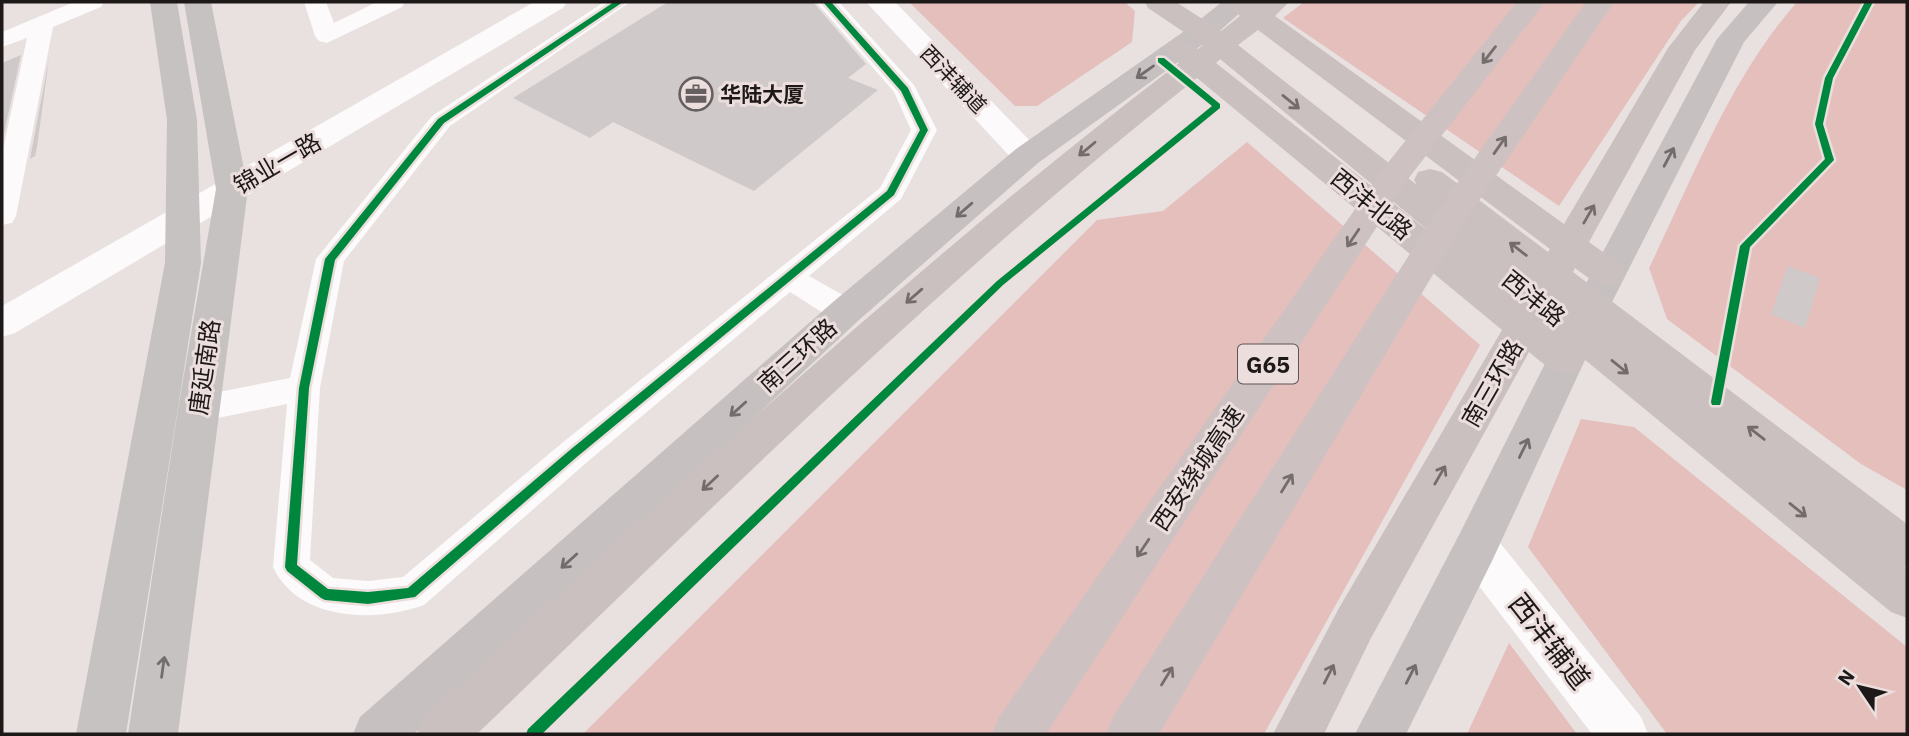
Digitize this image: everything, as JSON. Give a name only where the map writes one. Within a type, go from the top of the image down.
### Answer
[{"type":"highway","name":"西沣路","points":[[1158,2],[1213,17],[1586,319],[1907,597]]},
{"type":"highway","name":"南三环路","points":[[442,734],[837,364],[989,230],[1093,144],[1276,2]]},
{"type":"highway","name":"西安绕城高速","points":[[1017,734],[1397,172],[1531,2]]},
{"type":"highway","points":[[1131,734],[1450,218],[1600,2]]},
{"type":"highway","name":"南三环路","points":[[1298,734],[1355,623],[1682,48],[1718,2]]},
{"type":"highway","points":[[1213,17],[1586,319]]},
{"type":"highway","name":"西沣路","points":[[1586,319],[1907,549]]},
{"type":"main road","name":"唐延南路","points":[[101,734],[183,263],[182,120],[163,2]]},
{"type":"main road","name":"唐延南路","points":[[153,734],[231,180],[197,2]]},
{"type":"main road","points":[[1380,734],[1476,547],[1586,319],[1731,39],[1764,2]]},
{"type":"main road","name":"南三环路","points":[[377,734],[846,311],[1027,156],[1213,17]]},
{"type":"street","points":[[2,40],[93,2]]},
{"type":"street","points":[[315,2],[327,36],[394,2]]},
{"type":"street","name":"锦业一路","points":[[231,180],[523,2]]},
{"type":"street","name":"锦业一路","points":[[2,301],[183,207],[553,2]]},
{"type":"street","points":[[620,2],[441,121],[330,259],[304,388],[291,567],[325,594],[368,598],[411,593],[574,453],[891,193],[924,130],[905,89],[827,2]]},
{"type":"street","name":"西沣辅道","points":[[880,2],[1027,156]]},
{"type":"street","points":[[2,216],[42,23]]},
{"type":"street","name":"锦业一路","points":[[2,323],[183,207]]},
{"type":"street","points":[[788,277],[846,311]]},
{"type":"street","points":[[198,409],[304,388]]},
{"type":"street","name":"西沣辅道","points":[[1476,547],[1623,734]]},
{"type":"shaded area","points":[[909,2],[1125,2],[1135,11],[1132,42],[1037,106],[1015,106]]},
{"type":"shaded area","points":[[1304,2],[1699,2],[1681,21],[1559,206],[1283,18]]},
{"type":"shaded area","points":[[1797,2],[1907,2],[1907,490],[1861,464],[1667,319],[1649,268],[1732,96],[1773,32]]},
{"type":"shaded area","points":[[1247,142],[1480,345],[1264,734],[583,734],[1097,220],[1163,211]]},
{"type":"shaded area","points":[[1581,419],[1634,427],[1907,647],[1907,734],[1667,734],[1528,547]]},
{"type":"shaded area","points":[[1509,643],[1577,734],[1467,734]]},
{"type":"building","name":"华陆大厦","points":[[668,2],[813,2],[866,64],[848,78],[878,90],[754,191],[613,122],[590,138],[513,98]]},
{"type":"building","points":[[21,55],[2,143],[2,63]]},
{"type":"building","points":[[49,59],[37,147],[35,156],[30,159]]},
{"type":"building","points":[[1788,266],[1820,278],[1805,328],[1771,314]]},
{"type":"cycle path","points":[[619,2],[441,121],[330,259],[304,388],[291,567],[325,594],[368,598],[411,593],[574,453],[891,193],[924,130],[905,90],[827,2]]},
{"type":"cycle path","points":[[1716,402],[1745,246],[1830,160],[1819,124],[1829,78],[1869,2]]},
{"type":"cycle path","points":[[533,734],[1000,283],[1217,106],[1161,60]]},
{"type":"place","name":"华陆大厦","points":[[696,94]]}]
